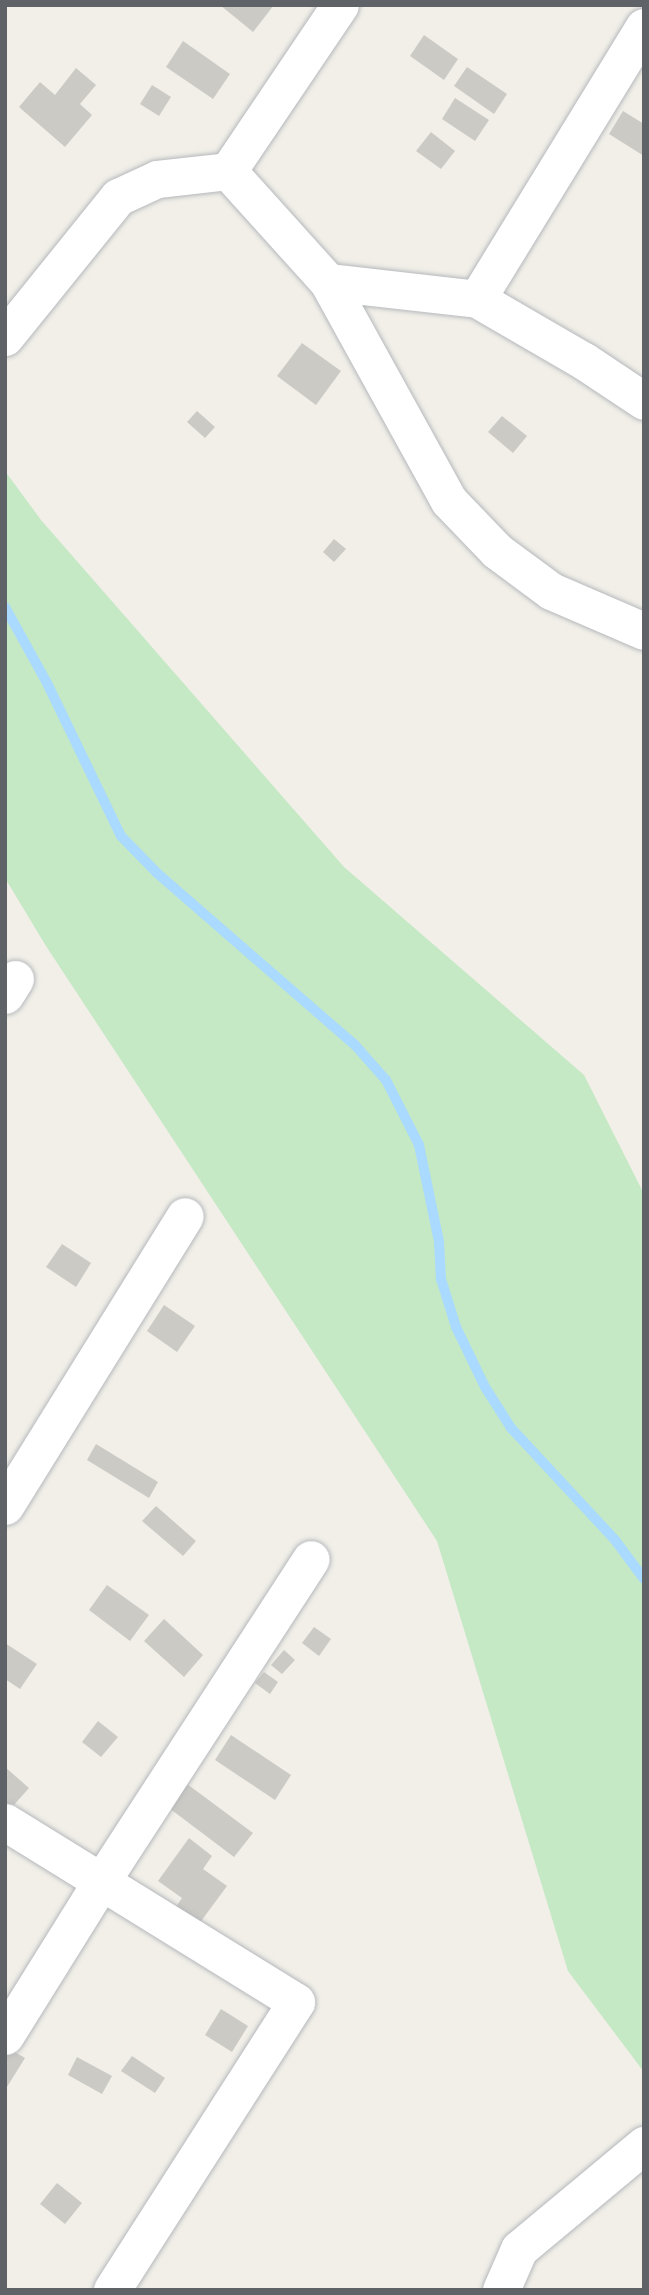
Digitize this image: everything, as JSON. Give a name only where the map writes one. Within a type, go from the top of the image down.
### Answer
[{"type":"street","points":[[5,337],[118,197],[158,179],[228,171],[340,5]]},
{"type":"street","points":[[477,299],[644,27]]},
{"type":"street","points":[[228,171],[328,282],[449,500],[497,551],[551,591],[644,631]]},
{"type":"street","points":[[328,282],[477,299],[584,361],[644,401]]},
{"type":"street","points":[[5,1506],[185,1216]]},
{"type":"street","points":[[5,2036],[101,1882],[311,1559]]},
{"type":"street","points":[[5,1822],[296,2003],[112,2290]]},
{"type":"street","points":[[501,2290],[519,2249],[644,2145]]},
{"type":"green space","points":[[5,471],[41,520],[344,867],[584,1075],[644,1194],[644,2072],[568,1971],[437,1541],[46,946],[5,878]]},
{"type":"building","points":[[220,5],[274,5],[253,32]]},
{"type":"building","points":[[424,35],[458,59],[444,80],[410,56]]},
{"type":"building","points":[[183,41],[230,74],[213,99],[166,67]]},
{"type":"building","points":[[467,67],[507,94],[494,114],[454,86]]},
{"type":"building","points":[[76,68],[96,85],[80,104],[92,115],[65,147],[19,107],[40,82],[55,95]]},
{"type":"building","points":[[152,85],[171,97],[159,116],[140,104]]},
{"type":"building","points":[[455,98],[489,120],[475,141],[442,119]]},
{"type":"building","points":[[623,111],[644,124],[644,156],[609,134]]},
{"type":"building","points":[[431,132],[455,151],[441,169],[416,151]]},
{"type":"building","points":[[302,343],[341,371],[316,405],[277,376]]},
{"type":"building","points":[[197,411],[215,427],[205,438],[187,422]]},
{"type":"building","points":[[502,416],[527,436],[513,453],[488,432]]},
{"type":"building","points":[[334,539],[346,549],[334,562],[323,552]]},
{"type":"building","points":[[62,1244],[91,1263],[76,1287],[46,1267]]},
{"type":"building","points":[[164,1305],[195,1326],[177,1352],[147,1331]]},
{"type":"building","points":[[96,1444],[158,1482],[149,1498],[87,1460]]},
{"type":"building","points":[[156,1506],[196,1541],[183,1556],[142,1521]]},
{"type":"building","points":[[107,1585],[149,1615],[130,1641],[89,1610]]},
{"type":"building","points":[[164,1619],[203,1655],[184,1677],[144,1641]]},
{"type":"building","points":[[314,1627],[331,1639],[319,1656],[302,1643]]},
{"type":"building","points":[[5,1643],[37,1664],[20,1689],[5,1679]]},
{"type":"building","points":[[284,1650],[295,1660],[282,1674],[271,1665]]},
{"type":"building","points":[[264,1672],[278,1682],[270,1694],[255,1683]]},
{"type":"building","points":[[98,1721],[118,1737],[101,1757],[82,1742]]},
{"type":"building","points":[[231,1735],[291,1775],[275,1800],[215,1760]]},
{"type":"building","points":[[5,1767],[29,1788],[5,1815]]},
{"type":"building","points":[[179,1778],[253,1833],[234,1857],[161,1802]]},
{"type":"building","points":[[189,1838],[212,1856],[203,1869],[227,1886],[196,1928],[173,1911],[182,1898],[158,1881]]},
{"type":"building","points":[[221,2009],[248,2026],[232,2052],[205,2035]]},
{"type":"building","points":[[5,2046],[25,2058],[5,2090]]},
{"type":"building","points":[[132,2056],[165,2078],[155,2093],[121,2071]]},
{"type":"building","points":[[77,2057],[112,2076],[102,2094],[68,2075]]},
{"type":"building","points":[[57,2183],[82,2203],[65,2224],[40,2204]]},
{"type":"waterway","points":[[5,607],[47,683],[121,836],[157,873],[355,1045],[386,1080],[419,1145],[439,1242],[441,1279],[456,1327],[485,1387],[511,1428],[615,1540],[644,1579]]}]
